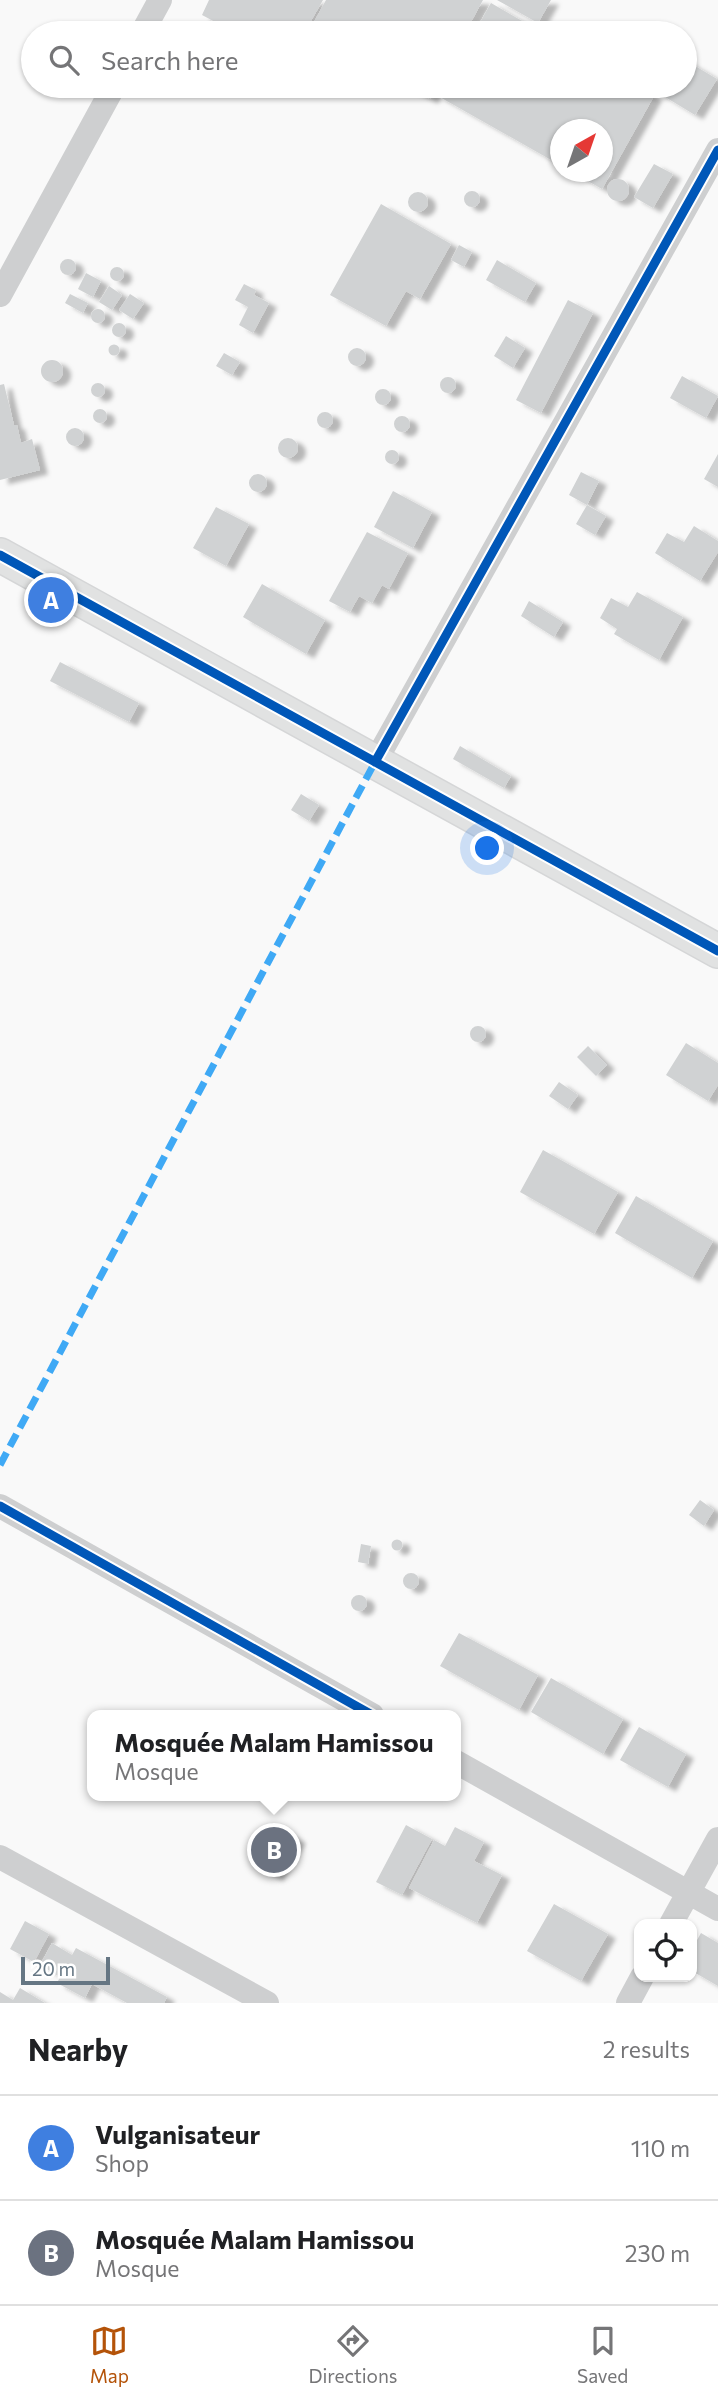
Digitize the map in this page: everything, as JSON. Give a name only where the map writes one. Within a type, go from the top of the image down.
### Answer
[{"type":"street","points":[[149,21],[160,0]]},
{"type":"street","points":[[0,295],[107,98]]},
{"type":"street","points":[[375,762],[718,150]]},
{"type":"street","points":[[0,555],[718,951]]},
{"type":"street","points":[[0,1506],[363,1710]]},
{"type":"street","points":[[461,1765],[718,1909]]},
{"type":"street","points":[[674,1919],[718,1839]]},
{"type":"street","points":[[0,1857],[256,2000]]},
{"type":"street","points":[[628,2003],[639,1982]]},
{"type":"building","points":[[209,0],[323,0],[311,21],[213,21],[202,15]]},
{"type":"building","points":[[326,0],[483,0],[472,21],[315,21]]},
{"type":"building","points":[[497,0],[551,0],[539,21]]},
{"type":"building","points":[[491,3],[522,21],[481,21]]},
{"type":"building","points":[[697,67],[717,79],[695,115],[667,98],[697,98]]},
{"type":"building","points":[[442,98],[653,98],[613,169],[613,119],[550,119],[550,159]]},
{"type":"building","points":[[654,164],[673,174],[653,208],[634,197]]},
{"type":"building","points":[[618,179],[626,182],[626,198],[618,201],[610,198],[607,190],[610,182]]},
{"type":"building","points":[[590,182],[606,182],[602,189]]},
{"type":"building","points":[[472,191],[478,193],[478,205],[472,207],[466,205],[464,199],[466,193]]},
{"type":"building","points":[[418,192],[425,195],[428,202],[425,209],[418,212],[411,209],[408,202],[411,195]]},
{"type":"building","points":[[381,204],[451,244],[420,299],[406,291],[386,326],[330,295]]},
{"type":"building","points":[[459,245],[472,252],[464,267],[451,260]]},
{"type":"building","points":[[65,259],[71,259],[76,267],[74,273],[65,275],[60,270],[60,264]]},
{"type":"building","points":[[497,260],[536,283],[525,302],[486,280]]},
{"type":"building","points":[[117,267],[122,269],[122,279],[117,281],[112,279],[110,274],[112,269]]},
{"type":"building","points":[[86,273],[101,281],[93,297],[78,289]]},
{"type":"building","points":[[244,284],[256,290],[254,295],[269,303],[253,333],[239,325],[248,307],[235,300]]},
{"type":"building","points":[[109,286],[122,295],[112,310],[99,302]]},
{"type":"building","points":[[70,294],[88,303],[83,313],[65,303]]},
{"type":"building","points":[[130,294],[144,303],[133,319],[119,310]]},
{"type":"building","points":[[568,300],[593,313],[541,413],[516,400]]},
{"type":"building","points":[[95,309],[101,309],[105,316],[101,323],[95,323],[91,319],[91,313]]},
{"type":"building","points":[[119,323],[124,325],[124,335],[119,337],[114,335],[112,330],[114,325]]},
{"type":"building","points":[[506,336],[525,348],[513,368],[494,356]]},
{"type":"building","points":[[114,344],[120,350],[114,356],[108,350]]},
{"type":"building","points":[[357,348],[363,351],[366,357],[363,363],[357,366],[351,363],[348,357],[351,351]]},
{"type":"building","points":[[224,353],[240,362],[232,375],[216,366]]},
{"type":"building","points":[[52,360],[62,367],[63,371],[56,381],[52,382],[42,375],[41,371],[48,361]]},
{"type":"building","points":[[682,376],[718,396],[706,418],[670,398]]},
{"type":"building","points":[[448,377],[456,385],[448,393],[440,385]]},
{"type":"building","points":[[98,383],[103,385],[103,395],[98,397],[93,395],[91,390],[93,385]]},
{"type":"building","points":[[4,384],[21,443],[32,439],[40,470],[0,480],[0,385]]},
{"type":"building","points":[[383,389],[389,391],[389,403],[383,405],[377,403],[375,397],[377,391]]},
{"type":"building","points":[[97,409],[103,409],[107,416],[103,423],[97,423],[93,419],[93,413]]},
{"type":"building","points":[[325,412],[333,420],[325,428],[317,420]]},
{"type":"building","points":[[399,416],[405,416],[410,424],[408,430],[399,432],[394,427],[394,421]]},
{"type":"building","points":[[71,428],[79,428],[84,437],[82,444],[71,446],[66,441],[66,433]]},
{"type":"building","points":[[288,438],[295,441],[298,448],[295,455],[288,458],[281,455],[278,448],[281,441]]},
{"type":"building","points":[[392,450],[397,452],[397,462],[392,464],[387,462],[385,457],[387,452]]},
{"type":"building","points":[[718,454],[718,487],[704,479]]},
{"type":"building","points":[[581,472],[599,481],[587,505],[569,495]]},
{"type":"building","points":[[254,474],[262,474],[267,483],[265,490],[254,492],[249,487],[249,479]]},
{"type":"building","points":[[393,491],[432,512],[413,548],[374,527]]},
{"type":"building","points":[[587,505],[606,516],[595,535],[576,524]]},
{"type":"building","points":[[216,507],[249,524],[226,566],[193,548]]},
{"type":"building","points":[[694,526],[718,541],[718,552],[700,581],[655,553],[667,533],[684,542]]},
{"type":"building","points":[[367,532],[408,553],[389,589],[382,585],[372,603],[359,596],[350,612],[329,601]]},
{"type":"building","points":[[262,584],[325,620],[306,654],[243,617]]},
{"type":"building","points":[[637,592],[683,617],[659,660],[614,634],[617,629],[600,618],[611,598],[628,607]]},
{"type":"building","points":[[529,601],[563,622],[554,637],[521,616]]},
{"type":"building","points":[[60,662],[139,703],[129,722],[50,681]]},
{"type":"building","points":[[460,746],[511,776],[504,788],[453,759]]},
{"type":"building","points":[[301,794],[319,805],[309,821],[291,810]]},
{"type":"building","points":[[475,1026],[481,1026],[486,1034],[484,1040],[475,1042],[470,1037],[470,1031]]},
{"type":"building","points":[[686,1043],[718,1063],[718,1085],[708,1101],[666,1075]]},
{"type":"building","points":[[588,1046],[607,1065],[596,1076],[577,1057]]},
{"type":"building","points":[[559,1082],[578,1095],[568,1109],[549,1096]]},
{"type":"building","points":[[543,1150],[618,1192],[594,1234],[520,1192]]},
{"type":"building","points":[[636,1196],[713,1241],[692,1278],[615,1233]]},
{"type":"building","points":[[700,1500],[714,1510],[704,1526],[689,1515]]},
{"type":"building","points":[[397,1539],[403,1545],[397,1551],[391,1545]]},
{"type":"building","points":[[361,1544],[371,1546],[368,1564],[358,1562]]},
{"type":"building","points":[[411,1573],[419,1581],[411,1589],[403,1581]]},
{"type":"building","points":[[359,1595],[367,1603],[359,1611],[351,1603]]},
{"type":"building","points":[[459,1633],[538,1675],[519,1710],[440,1666]]},
{"type":"building","points":[[551,1678],[623,1719],[603,1754],[531,1712]]},
{"type":"building","points":[[639,1727],[686,1754],[668,1787],[620,1760]]},
{"type":"building","points":[[272,1823],[298,1839],[275,1877],[249,1861]]},
{"type":"building","points":[[406,1825],[432,1839],[402,1895],[376,1882]]},
{"type":"building","points":[[455,1827],[484,1842],[474,1861],[502,1875],[477,1923],[409,1888],[434,1840],[445,1846]]},
{"type":"building","points":[[554,1904],[608,1934],[581,1981],[527,1951]]},
{"type":"building","points":[[25,1921],[49,1934],[34,1962],[10,1949]]},
{"type":"building","points":[[701,1933],[718,1943],[718,1986],[697,1974],[697,1940]]},
{"type":"building","points":[[52,1943],[72,1955],[76,1948],[167,1997],[164,2003],[127,2003],[92,1984],[85,1998],[57,1983],[60,1977],[40,1965]]},
{"type":"building","points":[[20,1988],[45,2003],[0,2003],[0,1992],[13,2000]]},
{"type":"marked path","points":[[0,1465],[375,762]]},
{"type":"cycle path","points":[[375,762],[718,150]]},
{"type":"cycle path","points":[[0,555],[718,951]]},
{"type":"cycle path","points":[[0,1506],[363,1710]]},
{"type":"place","name":"Vulganisateur","points":[[51,600]]},
{"type":"place","name":"Mosquée Malam Hamissou","points":[[274,1850]]}]
